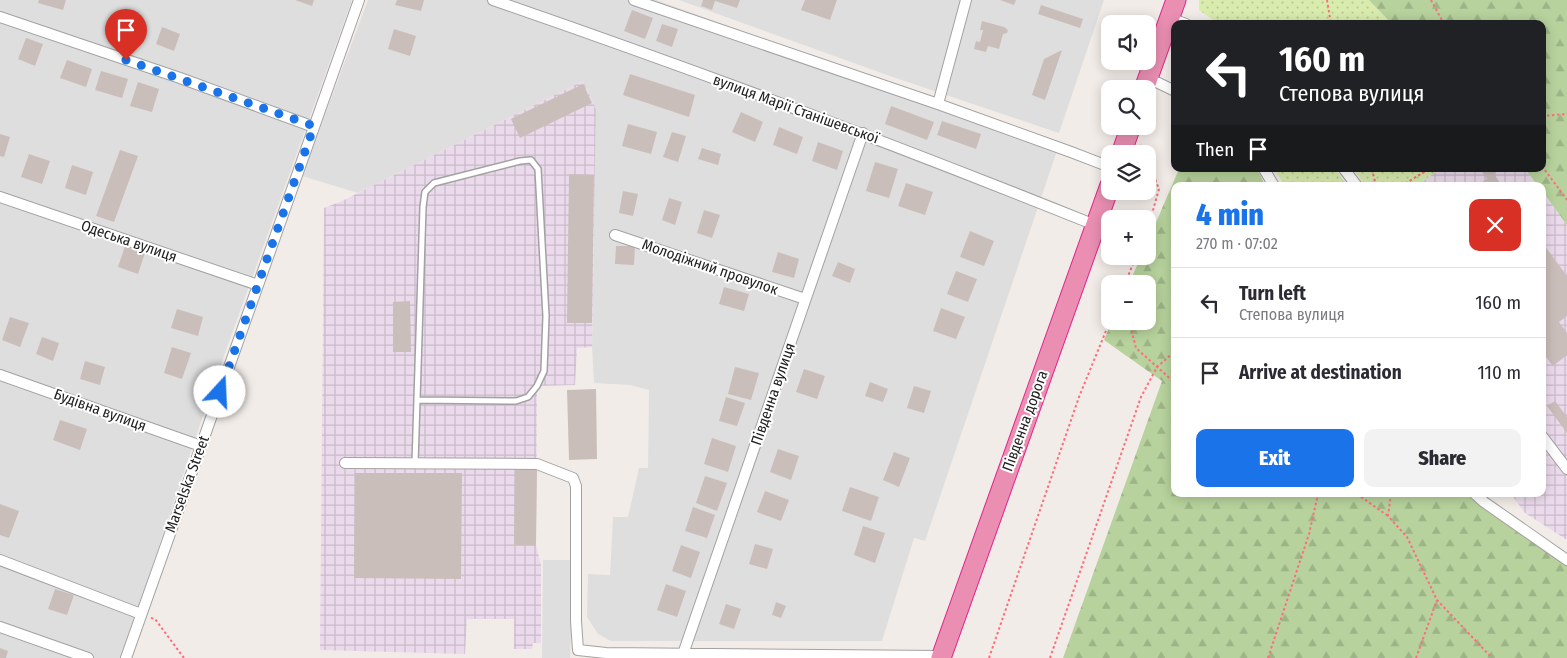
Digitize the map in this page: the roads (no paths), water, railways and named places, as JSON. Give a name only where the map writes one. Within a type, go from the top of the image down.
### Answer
[{"type":"highway","points":[[1176,0],[1178,20]]},
{"type":"highway","points":[[1148,80],[1171,35]]},
{"type":"highway","name":"Південна дорога","points":[[941,657],[1104,200]]},
{"type":"street","name":"Marselska Street","points":[[126,658],[359,0]]},
{"type":"street","name":"вулиця Марії Станішевської","points":[[493,0],[863,133],[1095,225]]},
{"type":"street","points":[[634,0],[938,104],[1101,164]]},
{"type":"street","points":[[938,104],[966,0]]},
{"type":"street","points":[[0,17],[314,126]]},
{"type":"street","points":[[1156,86],[1171,90]]},
{"type":"street","name":"Південна вулиця","points":[[683,654],[863,133]]},
{"type":"street","name":"Одеська вулиця","points":[[0,197],[258,285]]},
{"type":"street","name":"Молодіжний провулок","points":[[616,235],[805,299]]},
{"type":"street","name":"Будівна вулиця","points":[[0,375],[201,446]]},
{"type":"street","points":[[1546,441],[1567,469]]},
{"type":"street","points":[[345,464],[537,464],[573,478],[576,486],[576,621],[578,650],[606,654],[941,657]]},
{"type":"street","points":[[1478,497],[1567,560]]},
{"type":"street","points":[[0,560],[141,614]]},
{"type":"street","points":[[0,627],[88,658]]},
{"type":"lane","points":[[415,464],[423,207],[425,192],[434,183],[520,161],[531,160],[538,169],[546,316],[544,371],[537,386],[528,397],[516,401],[417,400]]}]
